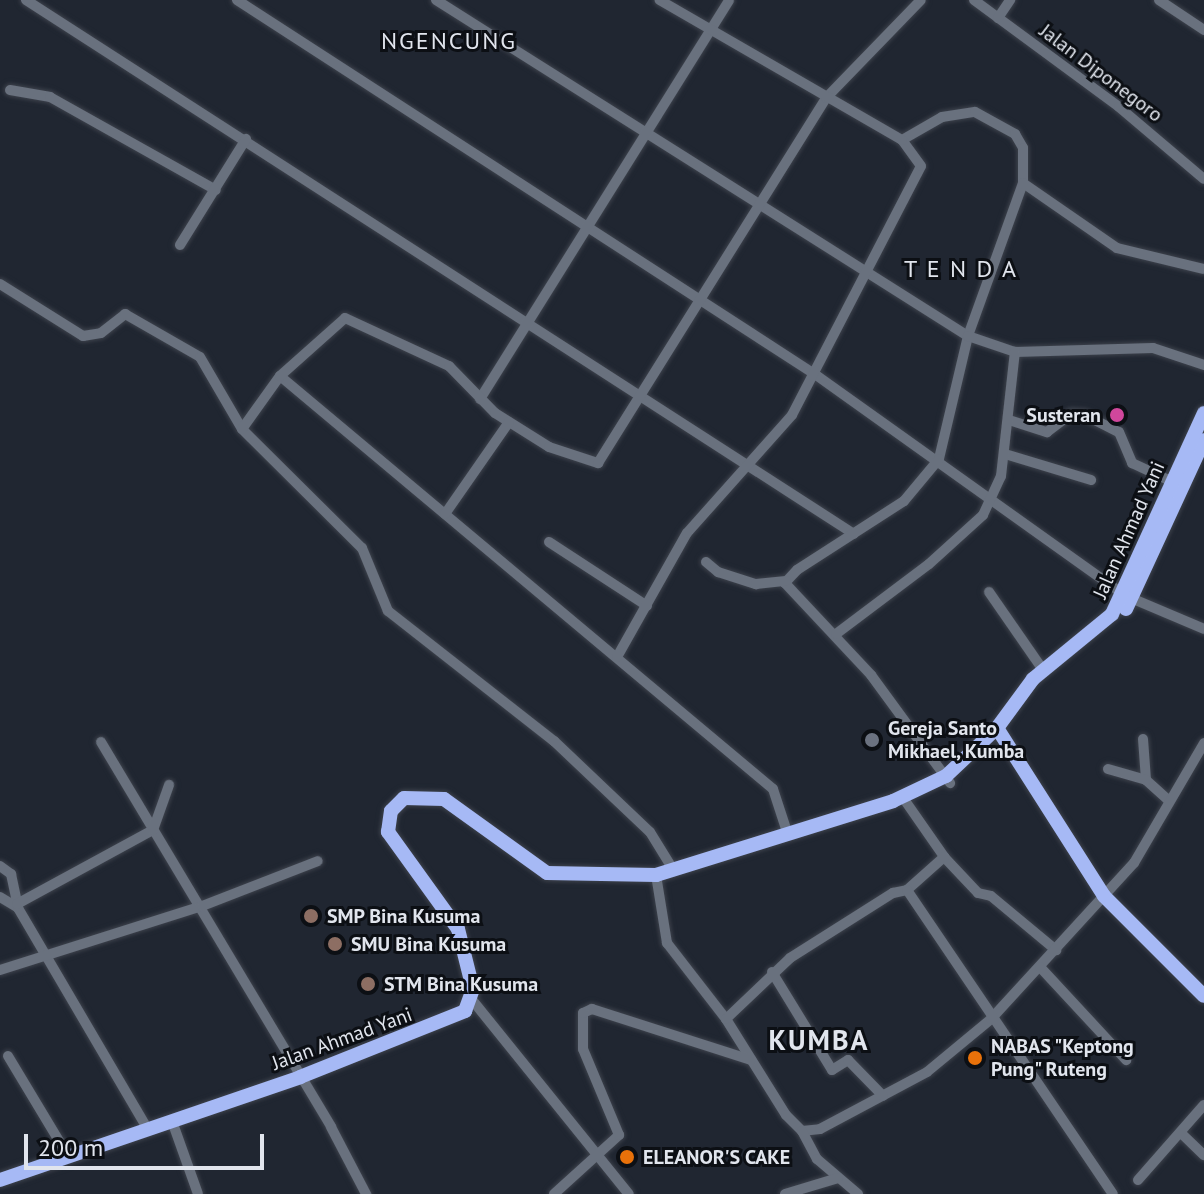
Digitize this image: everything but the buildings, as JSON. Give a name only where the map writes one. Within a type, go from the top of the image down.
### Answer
[{"type":"highway","name":"Jalan Ahmad Yani","points":[[0,1180],[300,1077],[465,1011],[473,1001],[458,929],[388,832],[391,811],[404,798],[444,799],[547,873],[656,875],[899,801],[948,779],[999,732],[1047,669],[1111,631],[1177,484],[1204,413]]},
{"type":"highway","name":"Jalan Ahmad Yani","points":[[1177,484],[1204,440]]},
{"type":"highway","points":[[999,732],[1104,896],[1204,996]]},
{"type":"street","points":[[26,0],[529,319],[854,534]]},
{"type":"street","points":[[237,0],[816,375],[939,459],[1128,597],[1204,629]]},
{"type":"street","points":[[436,0],[968,336],[1015,352],[1153,348],[1204,365]]},
{"type":"street","points":[[617,657],[687,533],[770,445],[816,375],[921,166],[902,140],[660,0]]},
{"type":"street","points":[[480,399],[729,0]]},
{"type":"street","points":[[242,429],[280,376],[345,318],[441,361],[509,422],[559,452],[598,463],[826,98],[921,0]]},
{"type":"street","name":"Jalan Diponegoro","points":[[974,0],[1119,107],[1204,179]]},
{"type":"street","points":[[998,18],[1010,0]]},
{"type":"street","points":[[1159,0],[1204,30]]},
{"type":"street","points":[[10,90],[50,97],[144,145],[216,190]]},
{"type":"street","points":[[706,562],[718,572],[756,584],[786,581],[904,501],[939,459],[968,336],[1023,183],[1023,148],[1015,134],[991,117],[954,114],[902,140]]},
{"type":"street","points":[[180,245],[246,139]]},
{"type":"street","points":[[1023,183],[1117,248],[1204,269]]},
{"type":"street","points":[[0,284],[83,336],[101,333],[125,314],[204,362],[242,429],[362,548],[388,611],[554,741],[650,832],[674,871]]},
{"type":"street","points":[[836,634],[965,534],[993,499],[1005,454],[1015,352]]},
{"type":"street","points":[[280,376],[773,789],[788,835]]},
{"type":"street","points":[[1009,420],[1047,432],[1071,414],[1085,415],[1119,432],[1132,463],[1177,484]]},
{"type":"street","points":[[445,514],[509,422]]},
{"type":"street","points":[[1005,454],[1091,480]]},
{"type":"street","points":[[549,542],[647,606]]},
{"type":"street","points":[[786,581],[790,592],[836,634],[948,779]]},
{"type":"street","points":[[989,592],[1047,669]]},
{"type":"street","points":[[1143,739],[1146,780]]},
{"type":"street","points":[[101,742],[202,906],[366,1194]]},
{"type":"street","points":[[802,1131],[820,1129],[927,1072],[991,1019],[1056,950],[1147,844],[1204,743]]},
{"type":"street","points":[[1108,769],[1146,780],[1169,801]]},
{"type":"street","points":[[17,906],[153,830],[169,785]]},
{"type":"street","points":[[899,801],[978,893],[991,896],[1056,950]]},
{"type":"street","points":[[726,1019],[772,972],[893,893],[907,890],[944,857]]},
{"type":"street","points":[[0,970],[202,906],[318,861]]},
{"type":"street","points":[[0,866],[11,874],[17,906],[147,1128]]},
{"type":"street","points":[[656,875],[667,943],[726,1019],[802,1131],[817,1159],[858,1194]]},
{"type":"street","points":[[907,890],[991,1019],[1113,1194]]},
{"type":"street","points":[[0,897],[17,906]]},
{"type":"street","points":[[1040,967],[1126,1060]]},
{"type":"street","points":[[772,972],[832,1070],[848,1060],[883,1096]]},
{"type":"street","points":[[473,1001],[629,1194]]},
{"type":"street","points":[[554,1194],[600,1156],[619,1135],[619,1128],[583,1049],[583,1013],[592,1009],[751,1060]]},
{"type":"street","points":[[8,1056],[68,1156]]},
{"type":"street","points":[[1138,1180],[1183,1135],[1204,1105]]},
{"type":"street","points":[[172,1121],[198,1194]]},
{"type":"street","points":[[1183,1135],[1204,1155]]},
{"type":"street","points":[[785,1194],[838,1178]]},
{"type":"place","name":"Susteran","points":[[1117,415]]},
{"type":"place","name":"Gereja Santo Mikhael, Kumba","points":[[872,740]]},
{"type":"place","name":"SMP Bina Kusuma","points":[[311,916]]},
{"type":"place","name":"SMU Bina Kusuma","points":[[335,944]]},
{"type":"place","name":"STM Bina Kusuma","points":[[368,984]]},
{"type":"place","name":"NABAS \"Keptong Pung\" Ruteng","points":[[975,1058]]},
{"type":"place","name":"ELEANOR'S CAKE","points":[[627,1157]]},
{"type":"district","name":"NGENCUNG","points":[[449,41]]},
{"type":"district","name":"T E N D A","points":[[961,269]]},
{"type":"district","name":"KUMBA","points":[[819,1040]]}]
